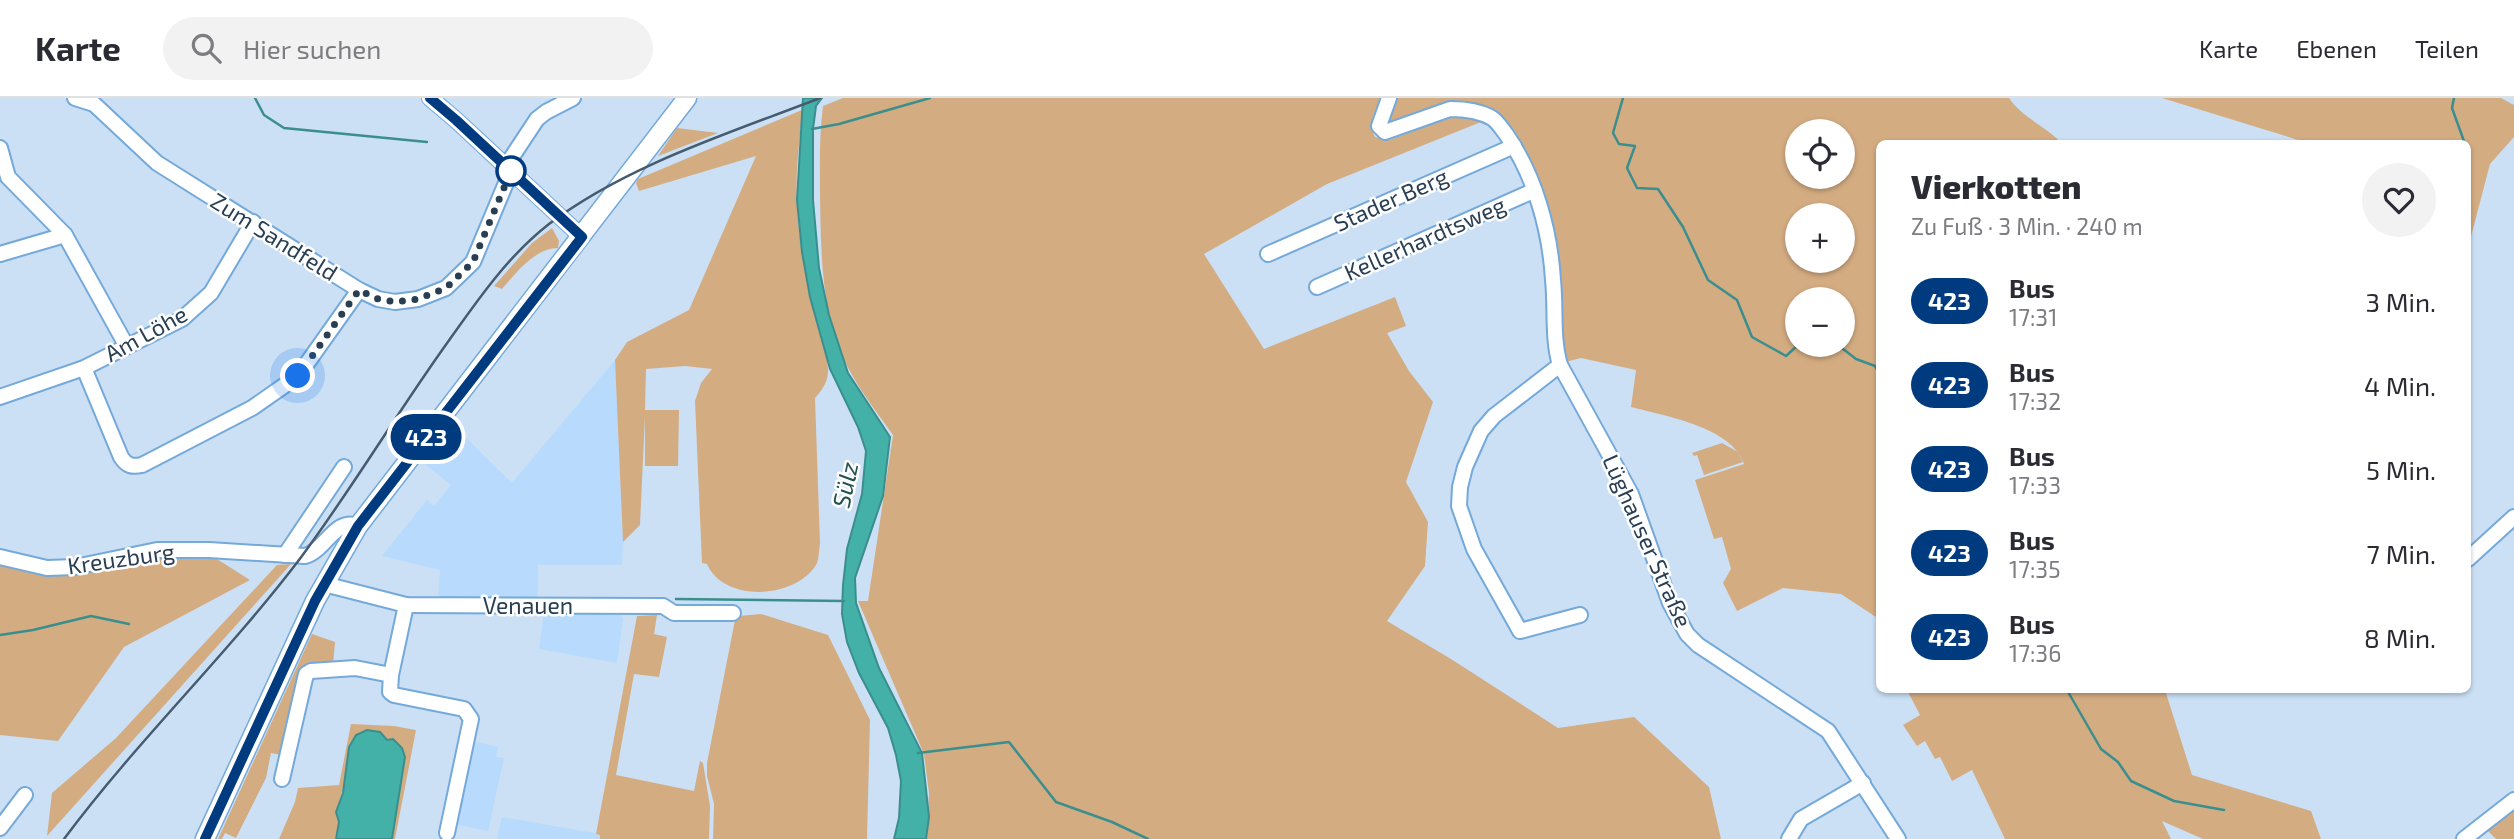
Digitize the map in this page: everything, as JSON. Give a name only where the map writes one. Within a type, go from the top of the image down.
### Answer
[{"type":"main road","points":[[205,839],[324,584],[358,526],[687,98]]},
{"type":"street","name":"Zum Sandfeld","points":[[75,98],[94,104],[157,163],[359,290],[378,299],[395,302],[418,299],[446,288],[473,262],[509,169],[537,119],[573,98]]},
{"type":"street","points":[[430,98],[582,237]]},
{"type":"street","name":"Lüghauser Straße","points":[[1390,98],[1379,121],[1379,126],[1385,132],[1450,110],[1461,109],[1492,118],[1514,146],[1546,228],[1554,281],[1555,348],[1560,365],[1630,494],[1670,603],[1687,634],[1709,652],[1828,731],[1898,839]]},
{"type":"street","name":"Stader Berg","points":[[1268,254],[1514,146]]},
{"type":"street","points":[[0,148],[8,177],[65,234],[126,345]]},
{"type":"street","name":"Kellerhardtsweg","points":[[1317,287],[1533,191]]},
{"type":"street","name":"Am Löhe","points":[[0,397],[84,368],[182,319],[211,293],[253,222]]},
{"type":"street","points":[[0,254],[65,234]]},
{"type":"street","points":[[84,368],[121,457],[126,464],[142,465],[252,408],[298,376],[359,290]]},
{"type":"street","points":[[1560,365],[1494,416],[1481,431],[1465,467],[1459,506],[1474,549],[1520,631],[1580,615]]},
{"type":"street","points":[[285,555],[344,467]]},
{"type":"street","points":[[2471,556],[2514,517]]},
{"type":"street","name":"Kreuzburg","points":[[0,556],[47,568],[75,567],[157,550],[310,555],[339,527],[351,524],[358,526]]},
{"type":"street","name":"Venauen","points":[[324,584],[406,605],[663,607],[674,613],[733,613]]},
{"type":"street","points":[[406,605],[390,692],[464,709],[471,719],[447,833]]},
{"type":"street","points":[[282,779],[306,674],[311,671],[355,667],[391,675]]},
{"type":"street","points":[[1789,839],[1801,819],[1863,783]]},
{"type":"street","points":[[0,828],[25,795]]},
{"type":"street","points":[[2464,839],[2514,800]]},
{"type":"shaded area","points":[[803,98],[822,98],[816,106],[813,129],[813,200],[819,268],[829,315],[848,373],[890,437],[883,496],[855,578],[856,603],[879,668],[922,753],[929,817],[926,839],[894,839],[899,818],[901,781],[896,755],[888,728],[859,673],[847,642],[842,614],[847,549],[862,494],[866,451],[858,427],[830,369],[810,297],[797,200]]},
{"type":"shaded area","points":[[843,98],[1381,98],[1373,117],[1373,132],[1375,137],[1390,140],[1451,116],[1467,115],[1481,122],[1327,184],[1204,254],[1264,349],[1395,297],[1406,326],[1387,333],[1409,371],[1433,402],[1406,482],[1428,522],[1425,566],[1387,621],[1558,728],[1634,717],[1709,787],[1721,839],[927,839],[929,793],[924,754],[858,601],[868,601],[893,435],[851,373],[841,353],[828,310],[821,242],[822,117],[823,106]]},
{"type":"shaded area","points":[[1398,98],[2009,98],[2021,111],[2058,140],[1876,140],[1876,617],[1841,594],[1783,588],[1737,611],[1723,583],[1731,569],[1722,537],[1714,539],[1695,480],[1744,464],[1737,451],[1712,432],[1696,425],[1631,407],[1636,370],[1581,358],[1565,362],[1555,244],[1540,187],[1528,161],[1501,123],[1481,107],[1465,103],[1437,106],[1387,124]]},
{"type":"shaded area","points":[[2162,98],[2501,98],[2514,105],[2514,137],[2490,164],[2471,237],[2471,140],[2298,140]]},
{"type":"shaded area","points":[[802,110],[797,179],[798,220],[813,309],[828,366],[825,385],[815,398],[819,555],[816,565],[792,585],[760,592],[728,585],[716,577],[707,564],[702,563],[695,401],[701,383],[712,369],[685,366],[646,369],[645,410],[679,410],[678,466],[645,466],[645,416],[640,525],[623,542],[615,360],[627,342],[689,310],[756,156],[639,191],[636,183],[638,179]]},
{"type":"shaded area","points":[[677,128],[718,133],[658,156]]},
{"type":"shaded area","points":[[552,228],[559,241],[558,248],[534,257],[502,289],[494,286],[532,243]]},
{"type":"shaded area","points":[[615,360],[622,565],[538,565],[538,600],[438,601],[440,570],[382,556],[427,500],[434,506],[451,485],[420,460],[452,424],[512,483]]},
{"type":"shaded area","points":[[1722,443],[1738,452],[1743,462],[1704,475],[1697,455],[1692,453]]},
{"type":"shaded area","points":[[209,554],[250,580],[124,647],[58,741],[0,735],[0,563],[19,568],[58,570],[155,556]]},
{"type":"shaded area","points":[[291,564],[47,836],[52,793],[116,738],[277,565]]},
{"type":"shaded area","points":[[544,612],[619,613],[623,618],[617,663],[539,649]]},
{"type":"shaded area","points":[[761,614],[828,635],[870,720],[867,839],[713,839],[714,804],[707,776],[707,763],[735,620],[739,616]]},
{"type":"shaded area","points":[[657,615],[654,634],[667,637],[659,677],[634,674],[616,775],[694,791],[700,761],[703,763],[710,806],[709,839],[600,839],[600,835],[596,834],[637,616]]},
{"type":"shaded area","points":[[312,634],[335,642],[333,665],[302,669],[292,700],[282,755],[271,753],[266,778],[236,838],[225,833],[222,839],[218,839]]},
{"type":"shaded area","points":[[1909,693],[2166,693],[2192,775],[2311,811],[2321,839],[2203,839],[2162,821],[2171,839],[2005,839],[1972,770],[1952,781],[1940,757],[1935,759],[1925,741],[1917,746],[1903,725],[1920,715]]},
{"type":"shaded area","points":[[351,724],[416,730],[395,839],[392,839],[400,787],[345,782],[336,812],[339,822],[336,839],[279,839],[298,788],[339,785]]},
{"type":"shaded area","points":[[367,730],[380,732],[387,740],[393,739],[402,748],[405,757],[392,839],[336,839],[339,822],[336,812],[343,793],[349,747],[356,735]]},
{"type":"shaded area","points":[[468,740],[498,747],[496,757],[504,758],[488,831],[450,823]]},
{"type":"shaded area","points":[[2514,807],[2514,839],[2496,839],[2486,829]]},
{"type":"shaded area","points":[[502,817],[600,834],[600,839],[497,839]]},
{"type":"waterway","points":[[255,98],[264,115],[284,128],[427,142]]},
{"type":"waterway","points":[[812,129],[930,98]]},
{"type":"waterway","points":[[1623,98],[1613,133],[1619,144],[1635,146],[1627,168],[1637,188],[1658,189],[1683,227],[1708,280],[1737,300],[1752,337],[1785,355]]},
{"type":"waterway","points":[[2454,98],[2452,108],[2464,140]]},
{"type":"waterway","points":[[1853,357],[1876,368]]},
{"type":"waterway","points":[[676,599],[844,601]]},
{"type":"waterway","points":[[0,635],[91,616],[129,624]]},
{"type":"waterway","points":[[2069,693],[2101,749],[2118,762],[2131,781],[2174,801],[2224,810]]},
{"type":"waterway","points":[[918,753],[1009,742],[1056,802],[1112,822],[1148,839]]},
{"type":"railway","points":[[64,839],[121,768],[271,596],[338,506],[461,324],[495,278],[534,236],[579,203],[645,167],[820,98]]},
{"type":"bus line","name":"423","points":[[205,839],[315,601],[358,526],[582,237],[430,98]]},
{"type":"route","points":[[298,376],[359,290],[378,299],[395,302],[418,299],[446,288],[473,262],[511,171]]},
{"type":"water label","name":"Sülz","points":[[846,485]]}]
